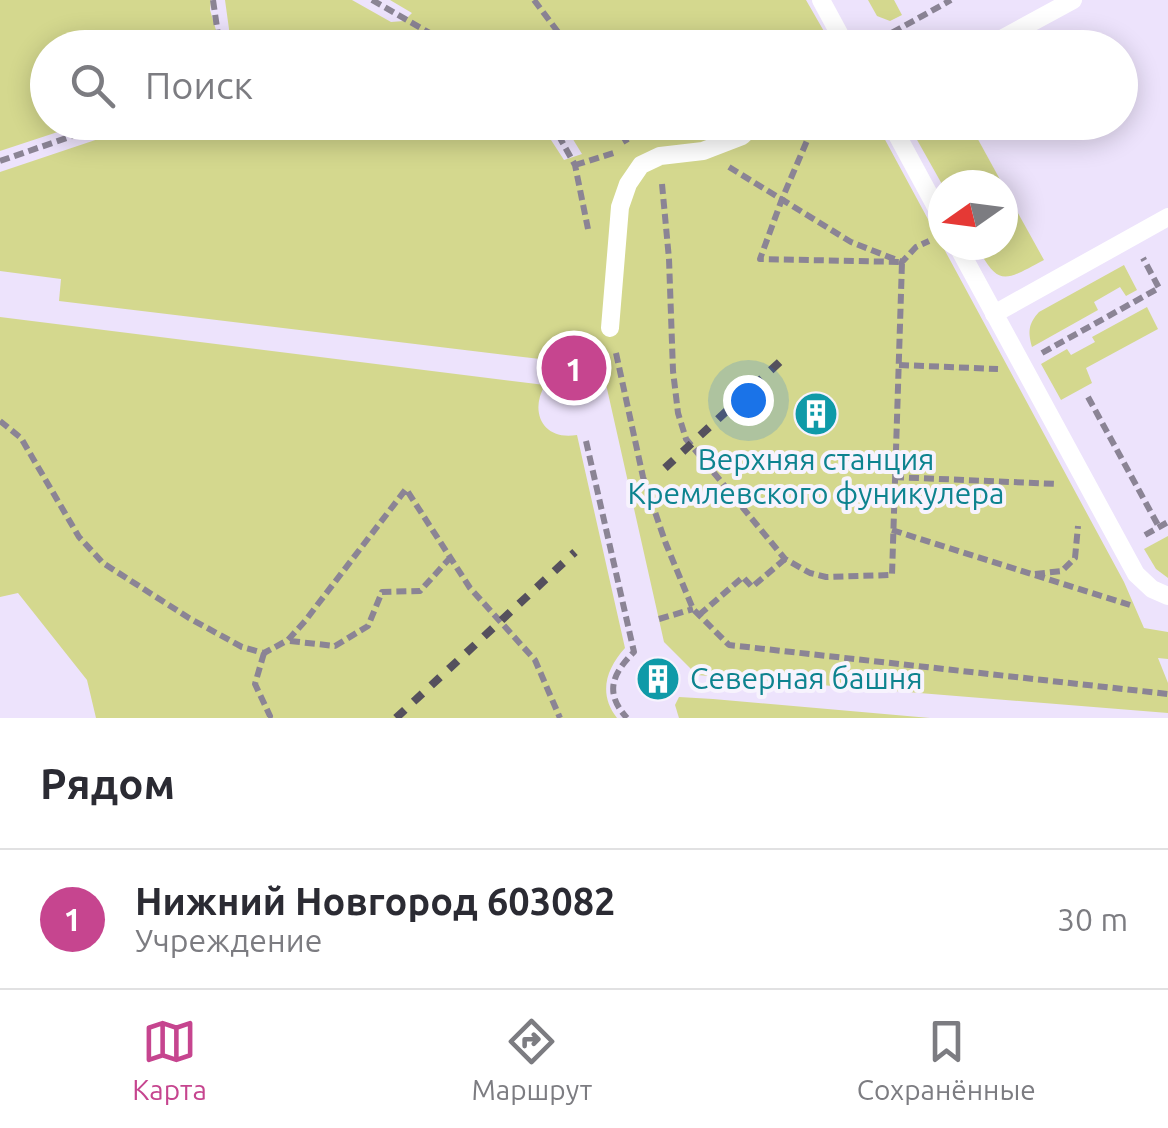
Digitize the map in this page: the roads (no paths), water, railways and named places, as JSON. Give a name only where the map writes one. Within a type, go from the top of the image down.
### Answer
[{"type":"lane","points":[[820,0],[834,30]]},
{"type":"lane","points":[[1019,30],[1073,0]]},
{"type":"lane","points":[[610,328],[620,207],[628,184],[641,165],[660,156],[703,151],[732,140]]},
{"type":"lane","points":[[900,140],[928,192]]},
{"type":"lane","points":[[994,314],[1168,218]]},
{"type":"lane","points":[[965,260],[1136,574],[1152,589],[1168,596]]},
{"type":"railway","points":[[665,468],[784,358]]},
{"type":"railway","points":[[396,718],[575,552]]},
{"type":"place","name":"Нижний Новгород 603082","points":[[574,368]]},
{"type":"place","name":"Верхняя станция Кремлевского фуникулера","points":[[816,414]]},
{"type":"place","name":"Северная башня","points":[[658,679]]}]
